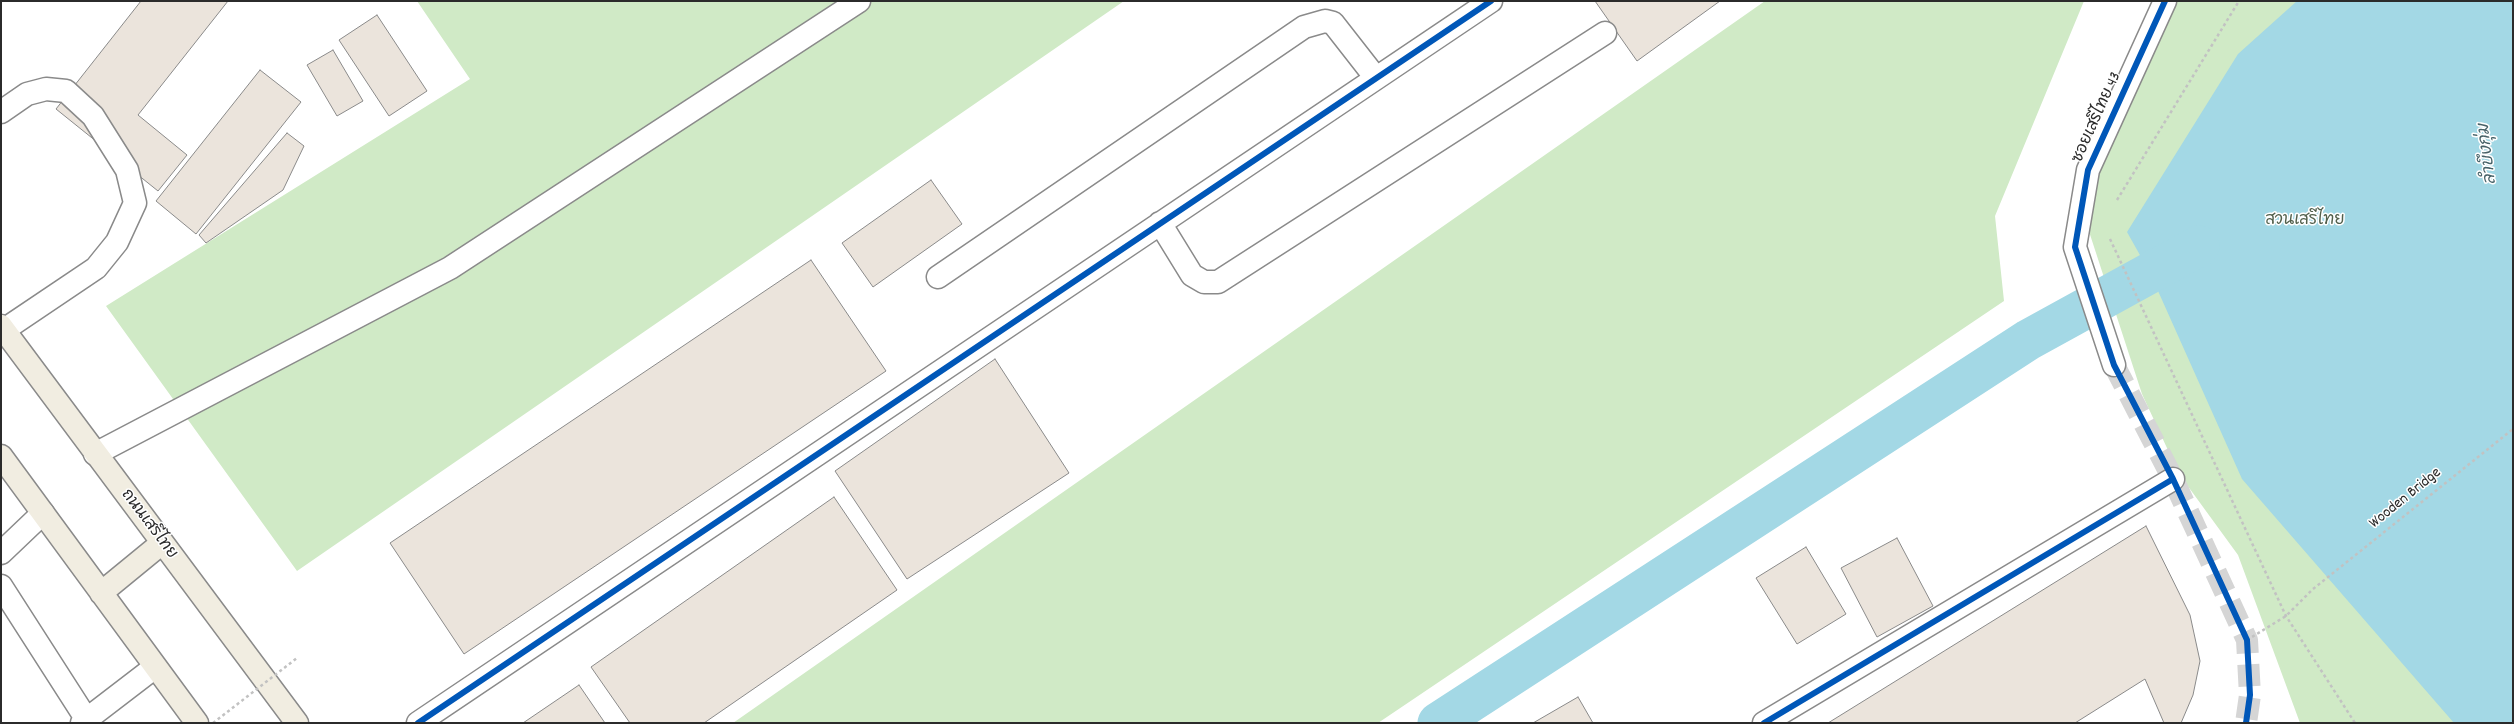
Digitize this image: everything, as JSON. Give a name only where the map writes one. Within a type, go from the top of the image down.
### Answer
[{"type":"main road","name":"ถนนเสรีไทย","points":[[3,328],[95,454],[297,723]]},
{"type":"main road","points":[[1,456],[197,723]]},
{"type":"main road","points":[[101,593],[162,543]]},
{"type":"street","points":[[95,454],[450,268],[858,1]]},
{"type":"street","points":[[418,723],[1491,1]]},
{"type":"street","name":"ซอยเสรีไทย 43","points":[[2114,365],[2075,247],[2088,170],[2165,1]]},
{"type":"street","points":[[938,277],[1304,27],[1325,21],[1333,23],[1376,78]]},
{"type":"street","points":[[1160,223],[1192,275],[1204,282],[1218,282],[1605,33]]},
{"type":"street","points":[[1,112],[27,94],[46,89],[66,91],[93,116],[127,170],[135,203],[117,242],[96,268],[3,328]]},
{"type":"street","points":[[1764,723],[2173,479]]},
{"type":"street","points":[[1,554],[43,513]]},
{"type":"street","points":[[1,586],[84,721],[155,667]]},
{"type":"path","points":[[2115,204],[2239,1]]},
{"type":"path","points":[[2109,238],[2286,616],[2355,723]]},
{"type":"path","points":[[213,723],[297,658]]},
{"type":"green space","points":[[417,1],[1124,1],[297,571],[106,306],[470,79]]},
{"type":"green space","points":[[1765,1],[2084,1],[1995,216],[2004,301],[1378,723],[733,723]]},
{"type":"green space","name":"สวนเสรีไทย","points":[[2176,1],[2513,1],[2513,723],[2300,723],[2238,555],[2179,474],[2142,394],[2082,210]]},
{"type":"water","name":"สวนเสรีไทย","points":[[2297,1],[2513,1],[2513,723],[2454,723],[2242,479],[2150,273],[2127,232],[2238,54]]},
{"type":"building","points":[[141,1],[228,1],[138,115],[187,155],[158,191],[56,109]]},
{"type":"building","points":[[1595,1],[1720,1],[1637,61]]},
{"type":"building","points":[[377,15],[427,91],[389,116],[339,40]]},
{"type":"building","points":[[333,50],[363,101],[337,116],[307,65]]},
{"type":"building","points":[[260,70],[301,102],[196,234],[156,201]]},
{"type":"building","points":[[287,133],[304,146],[283,190],[206,243],[199,235]]},
{"type":"building","points":[[931,180],[962,224],[873,287],[842,243]]},
{"type":"building","points":[[811,260],[886,371],[464,654],[390,543]]},
{"type":"building","points":[[995,359],[1069,473],[907,579],[835,471]]},
{"type":"building","points":[[834,497],[897,590],[704,723],[630,723],[591,667]]},
{"type":"building","points":[[2146,526],[2190,615],[2200,661],[2193,695],[2181,723],[2164,723],[2145,679],[2075,723],[1828,723]]},
{"type":"building","points":[[1897,538],[1933,606],[1877,637],[1841,568]]},
{"type":"building","points":[[1806,547],[1846,614],[1797,644],[1756,578]]},
{"type":"building","points":[[579,685],[605,723],[523,723]]},
{"type":"building","points":[[1578,697],[1593,723],[1533,723]]},
{"type":"waterway","points":[[1438,723],[2028,340],[2199,246]]},
{"type":"tunnel","points":[[2114,365],[2173,479],[2247,640],[2250,695],[2246,723]]},
{"type":"cycle path","points":[[418,723],[1491,1]]},
{"type":"cycle path","points":[[2165,1],[2088,170],[2075,247],[2114,365],[2173,479],[2247,640],[2250,695],[2246,723]]},
{"type":"cycle path","points":[[1764,723],[2173,479]]},
{"type":"water label","name":"ลำบึงกุ่ม","points":[[2489,154]]}]
